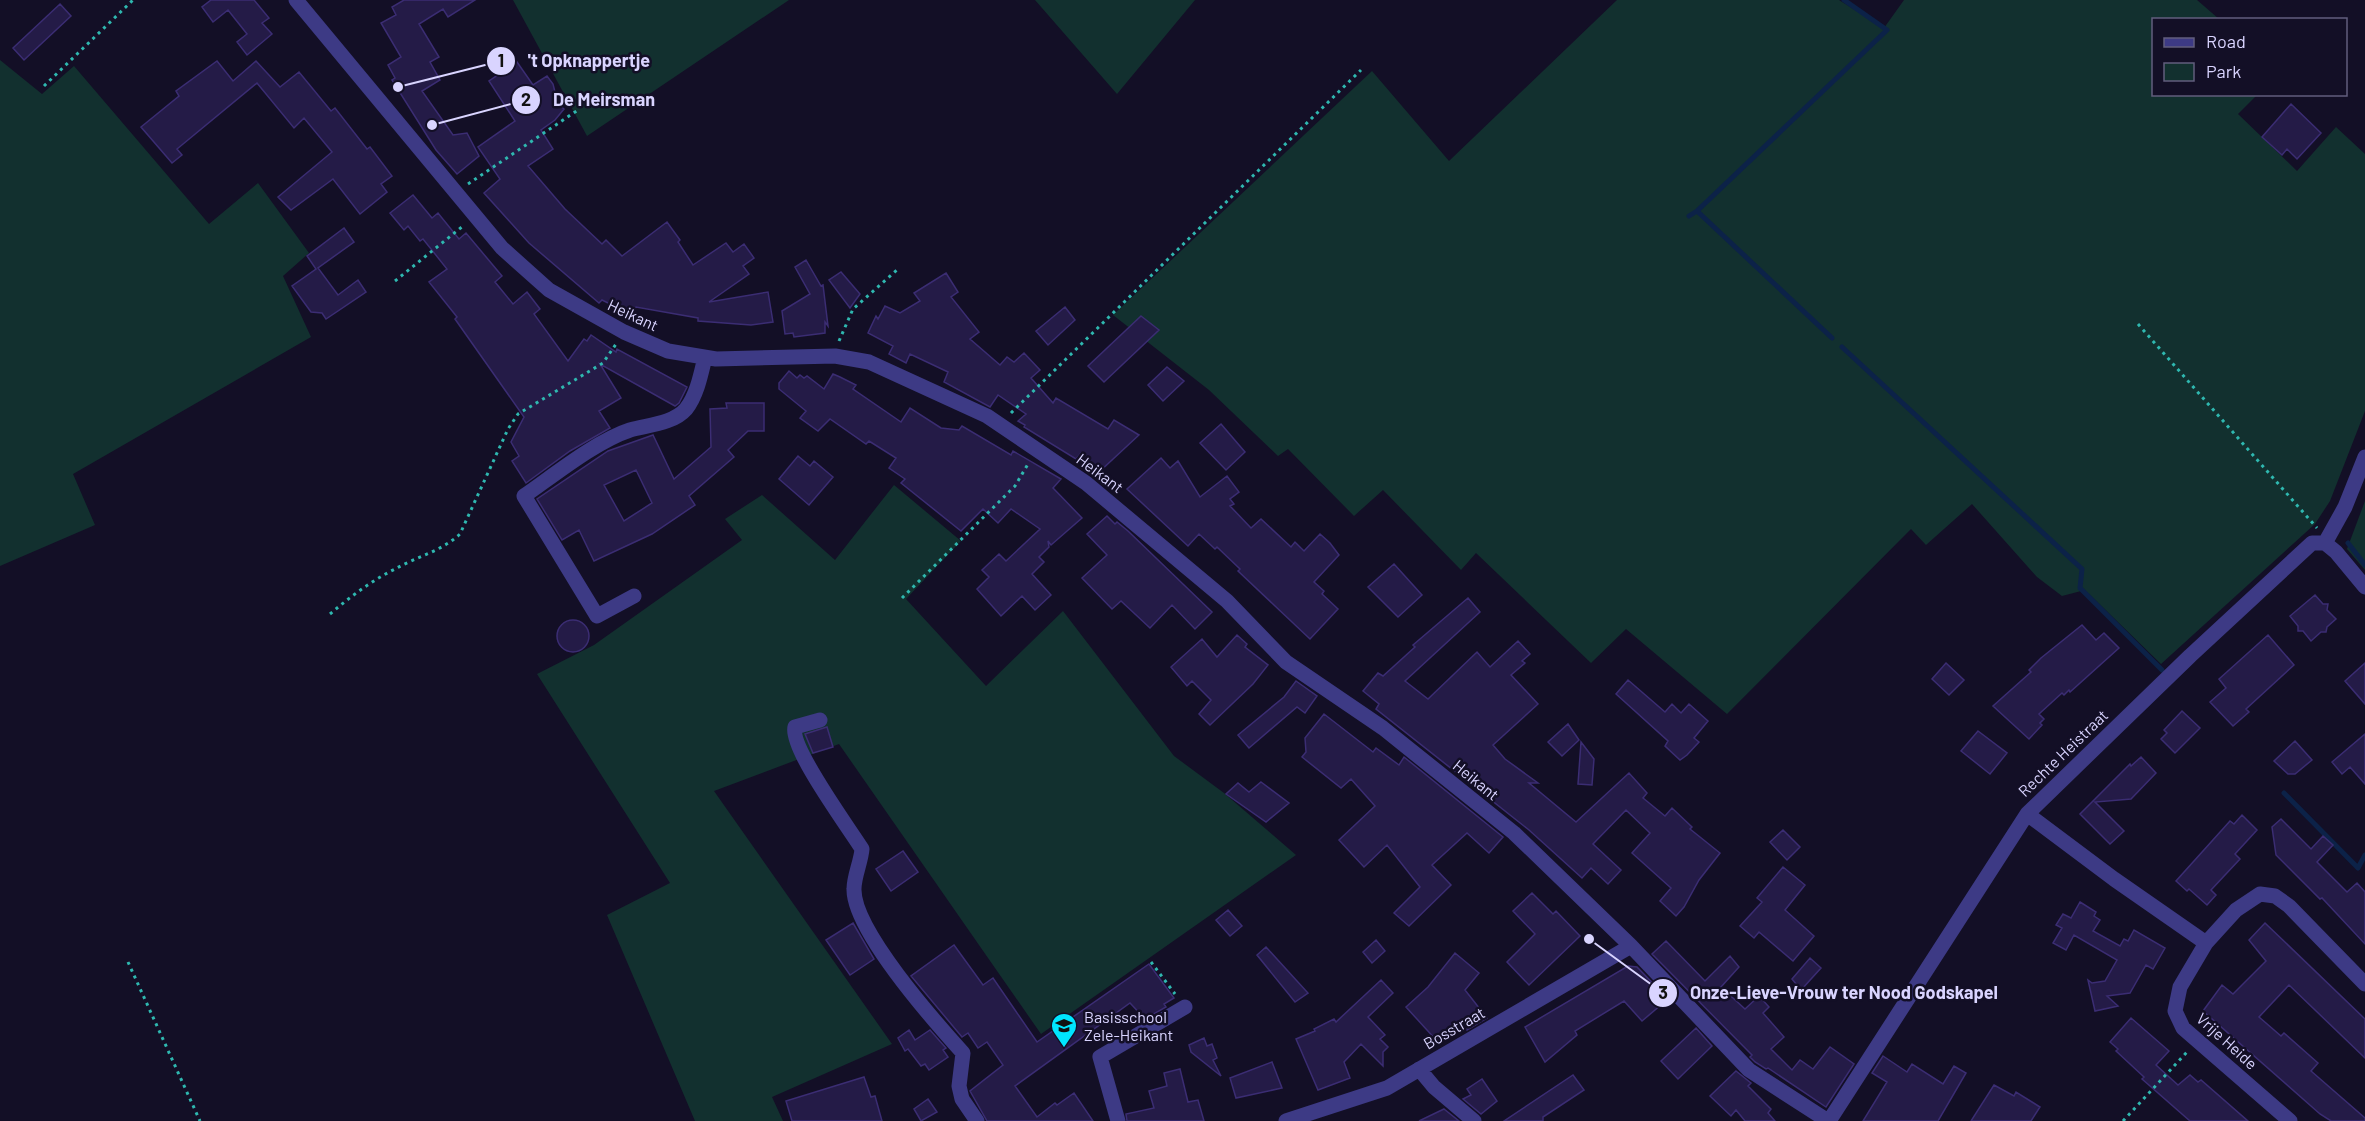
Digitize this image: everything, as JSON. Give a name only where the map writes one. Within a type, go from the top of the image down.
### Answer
[{"type":"street","name":"Heikant","points":[[296,0],[502,248],[549,290],[624,333],[668,351],[705,357],[835,356],[869,362],[901,375],[999,424],[1086,483],[1148,532],[1227,601],[1286,662],[1383,728],[1514,832],[1631,946],[1749,1070],[1829,1121]]},
{"type":"street","points":[[634,596],[597,616],[524,496],[580,458],[627,431],[671,419],[686,410],[699,383],[705,357]]},
{"type":"street","points":[[2365,457],[2344,507],[2326,541],[2365,587]]},
{"type":"street","name":"Rechte Heistraat","points":[[1829,1121],[2027,814],[2190,656],[2312,543],[2326,541]]},
{"type":"street","points":[[820,720],[795,727],[793,732],[804,759],[862,849],[854,890],[860,918],[928,1015],[963,1053],[959,1086],[962,1099],[976,1121]]},
{"type":"street","points":[[2027,814],[2114,879],[2206,943]]},
{"type":"street","name":"Vrije Heide","points":[[2290,1121],[2183,1028],[2175,1011],[2180,987],[2206,943],[2236,910],[2260,894],[2275,896],[2289,906],[2365,984]]},
{"type":"street","name":"Bosstraat","points":[[1286,1121],[1386,1088],[1631,946]]},
{"type":"street","points":[[1118,1121],[1100,1057],[1185,1007]]},
{"type":"street","points":[[1419,1069],[1434,1087],[1474,1121]]},
{"type":"path","points":[[44,86],[134,0]]},
{"type":"path","points":[[999,424],[1361,70]]},
{"type":"path","points":[[456,192],[578,110]]},
{"type":"path","points":[[395,281],[475,215]]},
{"type":"path","points":[[840,334],[853,309],[897,270]]},
{"type":"path","points":[[2138,324],[2326,541]]},
{"type":"path","points":[[330,614],[355,594],[395,569],[452,542],[460,534],[508,429],[518,414],[603,363],[624,333]]},
{"type":"path","points":[[902,598],[1015,486],[1037,450]]},
{"type":"path","points":[[128,962],[200,1121]]},
{"type":"path","points":[[1150,962],[1185,1007]]},
{"type":"path","points":[[2123,1121],[2197,1040]]},
{"type":"green space","points":[[513,0],[789,0],[587,136]]},
{"type":"green space","points":[[1035,0],[1195,0],[1117,94]]},
{"type":"green space","points":[[1617,0],[1839,0],[1884,28],[1904,0],[2197,0],[2218,18],[2152,18],[2152,96],[2256,96],[2238,114],[2297,171],[2336,127],[2365,154],[2365,411],[2330,501],[2315,524],[2161,664],[2085,590],[2062,596],[2037,577],[1972,504],[1926,545],[1911,529],[1727,714],[1626,629],[1591,663],[1476,553],[1461,570],[1383,490],[1354,516],[1288,449],[1278,456],[1209,390],[1113,315],[1372,71],[1449,161]]},
{"type":"green space","points":[[0,60],[42,94],[74,66],[209,224],[258,183],[309,253],[283,276],[311,337],[73,474],[95,525],[0,566]]},
{"type":"green space","points":[[894,485],[961,541],[906,599],[986,686],[1063,611],[1174,756],[1224,793],[1296,855],[1041,1034],[839,744],[714,791],[892,1044],[772,1097],[783,1121],[695,1121],[607,915],[670,883],[537,674],[594,645],[742,540],[725,519],[762,495],[835,560]]},
{"type":"green space","points":[[2365,501],[2365,570],[2347,549]]},
{"type":"building","points":[[211,0],[254,0],[269,18],[262,23],[272,34],[247,55],[237,42],[247,34],[228,10],[213,22],[202,7]]},
{"type":"building","points":[[404,0],[475,0],[448,17],[443,9],[419,24],[439,57],[430,62],[440,80],[422,91],[453,135],[467,133],[479,156],[457,174],[436,150],[392,80],[395,78],[388,65],[401,57],[381,23],[396,15],[392,7]]},
{"type":"building","points":[[60,4],[71,16],[24,60],[13,48]]},
{"type":"building","points":[[217,61],[233,81],[256,61],[280,87],[299,72],[331,111],[335,108],[367,149],[370,147],[392,176],[381,184],[387,192],[360,214],[333,179],[291,210],[278,197],[332,152],[304,118],[294,128],[257,83],[177,149],[182,155],[172,163],[141,127],[179,96],[176,91]]},
{"type":"building","points":[[517,62],[533,85],[547,76],[553,84],[558,104],[564,109],[555,120],[541,130],[553,149],[528,166],[565,209],[602,244],[606,240],[622,256],[667,222],[680,240],[678,242],[693,265],[726,243],[733,252],[744,244],[754,258],[743,266],[749,274],[709,302],[768,292],[773,322],[751,325],[698,321],[698,318],[636,307],[632,315],[602,300],[599,303],[529,243],[484,193],[500,179],[478,147],[515,121],[489,81]]},
{"type":"building","points":[[2291,104],[2321,133],[2297,159],[2287,149],[2282,155],[2262,137]]},
{"type":"building","points":[[413,195],[432,218],[438,213],[459,239],[466,233],[502,276],[495,282],[513,304],[527,292],[540,309],[534,314],[568,361],[584,339],[587,341],[591,335],[616,352],[617,349],[687,387],[679,403],[675,406],[600,364],[621,398],[599,411],[610,428],[570,451],[526,483],[512,461],[519,456],[511,442],[524,417],[455,319],[457,317],[429,282],[447,269],[423,239],[420,241],[408,226],[404,230],[390,213]]},
{"type":"building","points":[[344,228],[354,242],[318,268],[338,295],[358,280],[366,292],[326,319],[322,313],[311,312],[292,286],[316,269],[307,256]]},
{"type":"building","points":[[806,260],[821,286],[823,285],[828,326],[825,322],[825,333],[794,337],[793,333],[785,334],[782,311],[810,294],[795,267]]},
{"type":"building","points":[[841,272],[860,294],[850,308],[829,280]]},
{"type":"building","points":[[946,273],[958,292],[951,297],[979,332],[970,339],[1000,365],[1007,357],[1014,362],[1024,353],[1040,370],[1031,378],[1053,403],[1056,398],[1108,429],[1114,420],[1139,435],[1099,472],[1086,465],[1081,453],[1076,459],[1024,427],[1025,425],[1018,421],[1026,414],[998,395],[990,407],[944,382],[948,372],[910,354],[906,363],[889,354],[893,346],[868,333],[876,316],[878,319],[885,306],[900,313],[920,301],[914,293]]},
{"type":"building","points":[[1065,307],[1075,320],[1048,345],[1036,331]]},
{"type":"building","points":[[1141,316],[1159,330],[1104,382],[1088,366]]},
{"type":"building","points":[[1167,367],[1184,381],[1163,401],[1148,385]]},
{"type":"building","points":[[789,371],[797,378],[800,375],[804,378],[807,376],[824,389],[833,374],[856,385],[853,389],[901,422],[910,408],[941,428],[959,430],[962,426],[1011,455],[1013,451],[1061,479],[1053,488],[1082,518],[1051,545],[1048,541],[1049,547],[1039,557],[1044,562],[1032,574],[1051,595],[1035,610],[1022,596],[1001,616],[977,589],[989,577],[982,570],[999,554],[1006,561],[1040,529],[1011,509],[998,523],[983,509],[961,531],[901,483],[905,479],[889,468],[896,458],[869,441],[866,444],[830,419],[818,431],[800,418],[806,411],[779,389],[779,383]]},
{"type":"building","points":[[726,403],[764,403],[764,431],[748,431],[728,450],[734,457],[689,496],[695,505],[652,534],[594,561],[579,530],[562,540],[537,499],[608,451],[653,435],[674,479],[711,447],[710,409],[727,408]],"holes":[[[636,470],[652,503],[624,521],[604,485]]]},
{"type":"building","points":[[1221,424],[1245,452],[1226,470],[1200,443]]},
{"type":"building","points":[[798,456],[810,466],[814,461],[833,477],[809,505],[779,479]]},
{"type":"building","points":[[1161,458],[1170,468],[1178,461],[1200,497],[1227,476],[1239,492],[1230,499],[1234,504],[1230,506],[1251,528],[1261,519],[1291,547],[1295,542],[1304,551],[1320,534],[1330,543],[1339,555],[1314,582],[1324,591],[1322,594],[1338,609],[1310,639],[1238,571],[1240,569],[1217,547],[1215,549],[1199,534],[1188,546],[1127,489]]},
{"type":"building","points":[[1107,516],[1115,524],[1117,522],[1128,531],[1212,612],[1195,629],[1172,605],[1150,628],[1121,601],[1112,609],[1082,578],[1107,555],[1087,534]]},
{"type":"building","points":[[1394,564],[1422,595],[1398,617],[1368,587]]},
{"type":"building","points":[[2315,595],[2323,604],[2328,604],[2327,610],[2336,619],[2327,627],[2326,632],[2321,632],[2311,641],[2303,631],[2298,631],[2298,626],[2290,616]]},
{"type":"building","points":[[1468,598],[1480,612],[1405,681],[1428,699],[1477,652],[1490,667],[1518,641],[1530,654],[1522,661],[1525,663],[1511,675],[1538,704],[1493,745],[1505,759],[1538,783],[1529,783],[1576,822],[1629,773],[1647,793],[1643,798],[1665,816],[1672,808],[1692,827],[1690,829],[1720,853],[1676,916],[1660,901],[1671,888],[1632,853],[1650,833],[1626,810],[1593,844],[1621,870],[1608,884],[1591,868],[1582,878],[1529,830],[1376,709],[1379,704],[1363,691],[1378,673],[1383,676],[1415,647],[1413,645]]},
{"type":"building","points":[[573,620],[584,625],[589,636],[584,647],[573,652],[562,647],[557,636],[562,625]]},
{"type":"building","points":[[2082,625],[2096,640],[2104,633],[2119,648],[2070,692],[2069,690],[2064,695],[2062,693],[2039,714],[2044,719],[2040,723],[2042,725],[2029,739],[1993,706],[2031,672],[2029,670],[2041,658]]},
{"type":"building","points":[[1237,635],[1247,644],[1245,647],[1268,665],[1253,684],[1210,725],[1199,714],[1211,700],[1192,681],[1187,686],[1171,667],[1202,639],[1217,657]]},
{"type":"building","points":[[2268,635],[2294,665],[2246,709],[2249,712],[2233,726],[2210,702],[2226,688],[2219,679]]},
{"type":"building","points":[[1946,663],[1964,680],[1949,695],[1932,679]]},
{"type":"building","points":[[2365,663],[2365,704],[2345,681]]},
{"type":"building","points":[[1628,680],[1665,712],[1672,704],[1681,713],[1689,704],[1708,721],[1694,738],[1699,742],[1687,755],[1680,760],[1665,746],[1668,741],[1616,694]]},
{"type":"building","points":[[1296,681],[1317,696],[1305,713],[1297,707],[1249,748],[1238,735],[1284,697]]},
{"type":"building","points":[[2182,711],[2200,728],[2175,753],[2161,739],[2167,733],[2164,730]]},
{"type":"building","points":[[1324,714],[1373,752],[1376,748],[1399,765],[1404,757],[1503,837],[1489,853],[1467,833],[1432,865],[1451,885],[1409,926],[1394,913],[1420,887],[1387,845],[1364,867],[1339,840],[1375,806],[1351,779],[1341,788],[1302,757],[1306,752],[1305,738]]},
{"type":"building","points":[[1568,724],[1579,740],[1562,756],[1548,742]]},
{"type":"building","points":[[827,727],[833,747],[813,753],[805,734]]},
{"type":"building","points":[[1978,731],[2007,753],[1990,774],[1961,751]]},
{"type":"building","points":[[2365,734],[2365,784],[2350,767],[2342,774],[2332,762]]},
{"type":"building","points":[[2295,741],[2312,760],[2295,774],[2288,774],[2274,761]]},
{"type":"building","points":[[1581,742],[1594,759],[1592,785],[1578,784]]},
{"type":"building","points":[[2141,757],[2156,773],[2131,799],[2095,802],[2124,831],[2110,844],[2080,814],[2130,764],[2131,766]]},
{"type":"building","points":[[1261,782],[1289,803],[1266,822],[1226,794],[1238,783],[1249,792]]},
{"type":"building","points":[[2242,815],[2257,830],[2235,854],[2240,859],[2211,890],[2216,895],[2207,905],[2176,881],[2230,821],[2234,824]]},
{"type":"building","points":[[2281,819],[2311,849],[2323,836],[2333,845],[2317,862],[2347,892],[2357,883],[2365,892],[2365,944],[2322,898],[2320,899],[2276,855],[2272,827]]},
{"type":"building","points":[[1783,830],[1800,847],[1787,860],[1770,842]]},
{"type":"building","points":[[903,851],[918,872],[891,891],[876,869]]},
{"type":"building","points":[[1783,867],[1805,885],[1785,910],[1814,936],[1793,961],[1759,932],[1754,938],[1740,926],[1762,902],[1757,898]]},
{"type":"building","points":[[1532,893],[1553,914],[1556,911],[1580,936],[1529,985],[1507,962],[1535,934],[1513,911]]},
{"type":"building","points":[[2080,902],[2096,912],[2094,916],[2100,920],[2093,931],[2120,946],[2124,939],[2128,941],[2134,930],[2165,948],[2153,969],[2146,965],[2130,993],[2107,996],[2118,1006],[2095,1011],[2088,980],[2092,983],[2105,981],[2117,960],[2074,935],[2066,950],[2053,943],[2062,928],[2056,925],[2063,914],[2071,918]]},
{"type":"building","points":[[1228,910],[1242,926],[1230,936],[1216,920]]},
{"type":"building","points":[[853,923],[874,959],[850,975],[826,940]]},
{"type":"building","points":[[2265,923],[2365,1019],[2365,1058],[2289,985],[2259,1017],[2281,1036],[2284,1033],[2318,1063],[2311,1071],[2365,1118],[2365,1121],[2331,1121],[2320,1114],[2203,1011],[2222,985],[2233,994],[2266,961],[2249,940]]},
{"type":"building","points":[[1376,940],[1385,951],[1372,963],[1363,952]]},
{"type":"building","points":[[1666,941],[1705,981],[1730,956],[1739,967],[1721,987],[1745,1009],[1759,996],[1769,1007],[1763,1013],[1784,1037],[1771,1049],[1792,1070],[1800,1060],[1813,1069],[1830,1047],[1854,1064],[1826,1107],[1750,1057],[1752,1055],[1652,954]]},
{"type":"building","points":[[954,945],[983,985],[993,978],[1037,1042],[1149,964],[1174,998],[1164,1004],[1166,1007],[1145,1019],[1130,1003],[1015,1086],[1037,1117],[1055,1103],[1057,1105],[1074,1093],[1093,1121],[987,1121],[970,1091],[1003,1065],[987,1042],[978,1048],[968,1033],[962,1037],[911,976]]},
{"type":"building","points":[[1266,947],[1308,993],[1295,1002],[1257,955]]},
{"type":"building","points":[[1455,953],[1479,973],[1465,990],[1487,1018],[1467,1030],[1459,1021],[1437,1041],[1406,1007],[1428,987]]},
{"type":"building","points":[[1810,958],[1821,968],[1801,990],[1792,979]]},
{"type":"building","points":[[1628,966],[1637,967],[1668,999],[1642,1021],[1624,1001],[1575,1031],[1577,1035],[1545,1062],[1525,1027]]},
{"type":"building","points":[[1381,980],[1393,993],[1368,1017],[1385,1035],[1380,1039],[1388,1047],[1383,1052],[1383,1066],[1361,1044],[1344,1062],[1350,1078],[1318,1090],[1296,1039],[1334,1019],[1336,1022]]},
{"type":"building","points":[[2131,1018],[2169,1051],[2156,1065],[2178,1085],[2190,1075],[2198,1082],[2201,1080],[2248,1121],[2190,1121],[2142,1079],[2144,1077],[2116,1051],[2118,1049],[2110,1042]]},
{"type":"building","points":[[1696,1028],[1712,1046],[1678,1079],[1661,1061]]},
{"type":"building","points":[[909,1030],[915,1040],[930,1030],[946,1048],[943,1050],[948,1057],[929,1070],[925,1064],[921,1066],[908,1049],[905,1051],[898,1038]]},
{"type":"building","points":[[1204,1038],[1207,1046],[1212,1044],[1217,1058],[1213,1060],[1221,1076],[1191,1052],[1189,1045]]},
{"type":"building","points":[[1883,1056],[1907,1072],[1912,1064],[1943,1084],[1954,1066],[1966,1073],[1938,1121],[1863,1121],[1887,1082],[1872,1073]]},
{"type":"building","points":[[1272,1062],[1282,1088],[1236,1098],[1230,1078]]},
{"type":"building","points":[[1180,1069],[1188,1102],[1198,1100],[1204,1121],[1127,1121],[1126,1114],[1154,1108],[1149,1091],[1167,1086],[1164,1073]]},
{"type":"building","points":[[1736,1071],[1751,1083],[1748,1086],[1771,1109],[1768,1113],[1775,1121],[1745,1121],[1736,1110],[1731,1116],[1710,1096]]},
{"type":"building","points":[[1573,1075],[1584,1090],[1543,1117],[1543,1121],[1504,1121]]},
{"type":"building","points":[[864,1077],[871,1097],[875,1096],[882,1121],[792,1121],[786,1101]]},
{"type":"building","points":[[1482,1079],[1497,1101],[1481,1114],[1463,1099],[1471,1095],[1467,1089]]},
{"type":"building","points":[[1994,1085],[2014,1096],[2016,1092],[2040,1107],[2031,1121],[1971,1121]]},
{"type":"building","points":[[928,1099],[937,1112],[921,1121],[914,1109]]},
{"type":"building","points":[[1444,1109],[1459,1121],[1419,1121]]},
{"type":"waterway","points":[[1832,338],[1697,211],[1887,30],[1844,0]]},
{"type":"waterway","points":[[1689,216],[1697,211]]},
{"type":"waterway","points":[[1842,347],[2082,569],[2080,588],[2162,670]]},
{"type":"waterway","points":[[2348,543],[2365,565]]},
{"type":"waterway","points":[[2284,793],[2358,868],[2365,855]]},
{"type":"place","name":"'t Opknappertje","points":[[398,87]]},
{"type":"place","name":"De Meirsman","points":[[432,125]]},
{"type":"place","name":"Onze-Lieve-Vrouw ter Nood Godskapel","points":[[1589,939]]},
{"type":"place","name":"Basisschool Zele-Heikant","points":[[1064,1049]]}]
